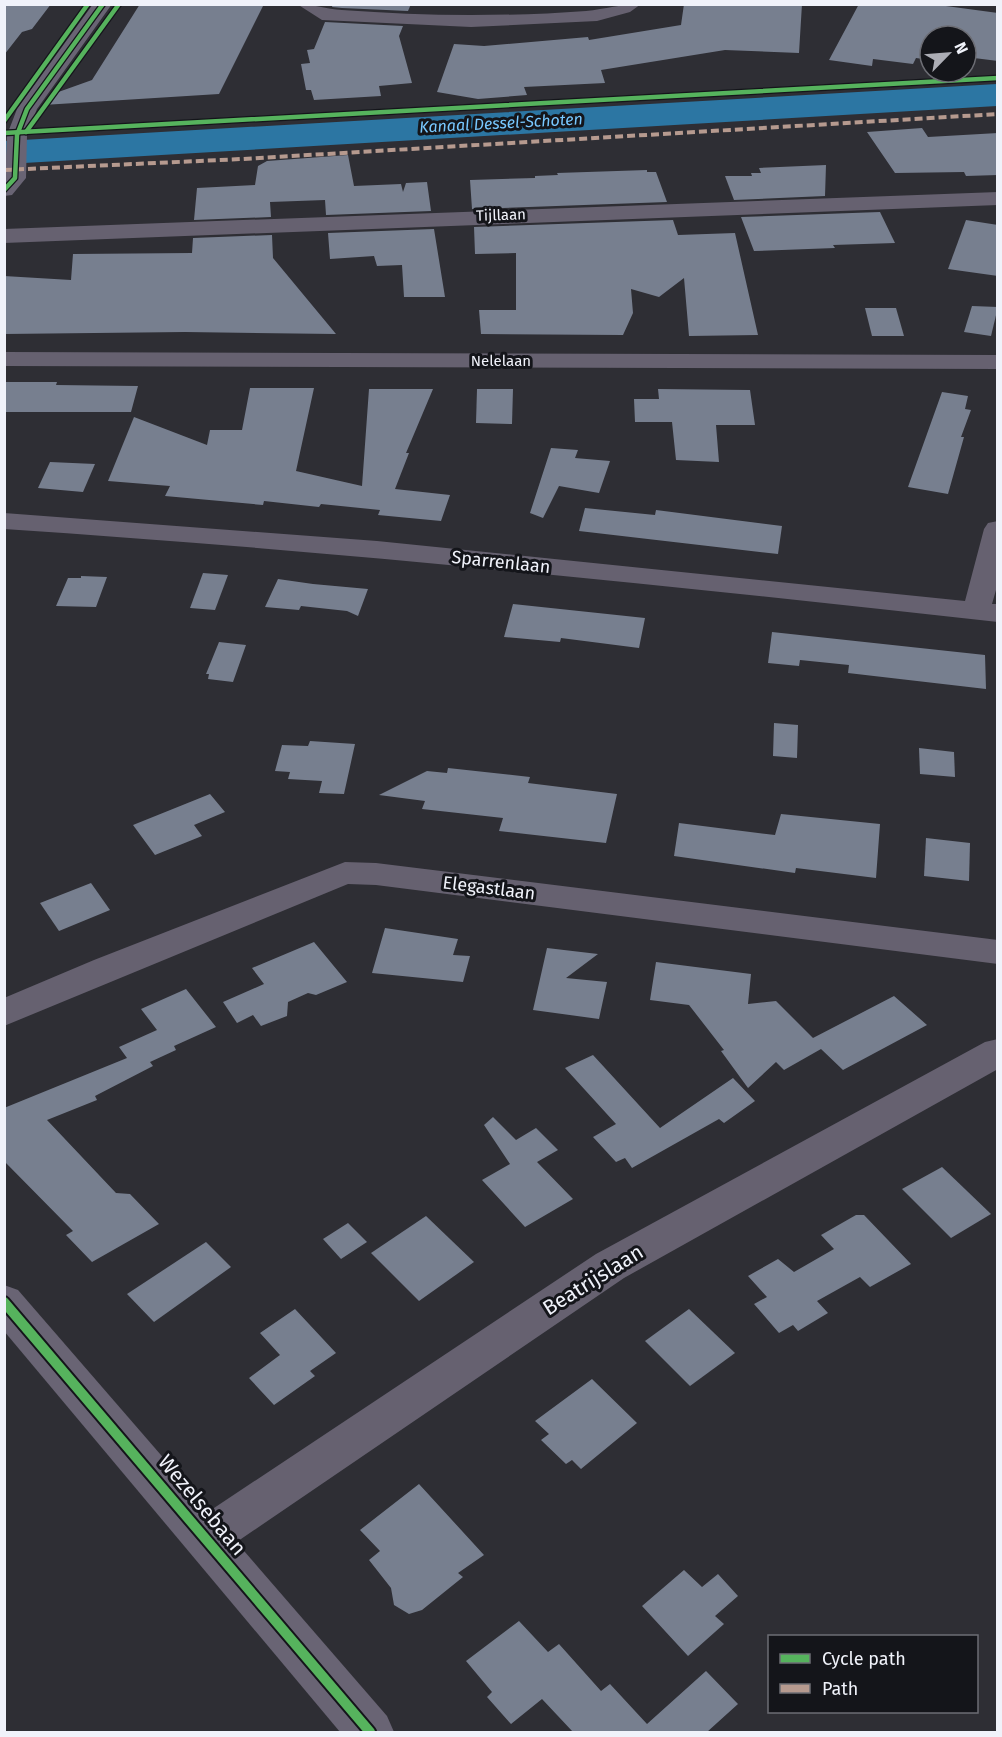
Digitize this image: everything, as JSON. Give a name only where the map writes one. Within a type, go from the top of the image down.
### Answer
[{"type":"street","points":[[4,190],[15,178],[14,135],[27,109],[103,4]]},
{"type":"street","points":[[306,4],[322,14],[345,16],[512,21],[595,15],[623,9],[632,4]]},
{"type":"street","name":"Tijllaan","points":[[4,236],[998,198]]},
{"type":"street","name":"Nelelaan","points":[[4,359],[998,362]]},
{"type":"street","name":"Sparrenlaan","points":[[4,521],[331,545],[987,612]]},
{"type":"street","points":[[987,612],[998,529]]},
{"type":"street","name":"Elegastlaan","points":[[4,1013],[106,969],[345,873],[400,877],[998,952]]},
{"type":"street","name":"Beatrijslaan","points":[[206,1538],[610,1266],[998,1052]]},
{"type":"street","name":"Wezelsebaan","points":[[4,1302],[370,1732]]},
{"type":"lane","points":[[14,135],[998,78]]},
{"type":"water","name":"Kanaal Dessel-Schoten","points":[[997,84],[997,106],[24,163],[23,155],[5,156],[5,141]]},
{"type":"building","points":[[4,4],[51,4],[32,29],[22,32],[4,55]]},
{"type":"building","points":[[140,4],[264,4],[219,94],[43,105],[50,95],[92,80]]},
{"type":"building","points":[[333,4],[411,4],[408,11],[332,7]]},
{"type":"building","points":[[684,4],[802,4],[799,53],[725,50],[601,70],[605,83],[524,87],[527,95],[478,99],[437,92],[454,44],[484,46],[588,37],[589,40],[681,25]]},
{"type":"building","points":[[859,4],[931,4],[998,13],[998,61],[978,58],[978,24],[918,24],[918,58],[913,64],[873,59],[872,66],[829,60]]},
{"type":"building","points":[[325,22],[403,26],[399,36],[412,83],[379,86],[381,96],[314,100],[311,90],[306,90],[301,64],[310,63],[307,50],[314,49]]},
{"type":"building","points":[[922,128],[928,137],[998,133],[998,175],[966,176],[964,172],[895,173],[867,132]]},
{"type":"building","points":[[348,155],[354,186],[401,184],[403,192],[406,183],[427,182],[431,211],[326,215],[325,200],[270,202],[271,217],[194,220],[197,188],[255,185],[258,166],[267,161]]},
{"type":"building","points":[[826,165],[825,196],[734,200],[725,176],[752,176],[751,173],[761,173],[759,168]]},
{"type":"building","points":[[647,170],[647,172],[656,172],[667,202],[472,209],[470,180],[535,178],[535,176],[558,175],[557,173]]},
{"type":"building","points":[[880,212],[895,243],[754,251],[741,217]]},
{"type":"building","points":[[673,220],[678,235],[735,233],[758,335],[689,336],[684,278],[659,297],[631,289],[633,313],[623,335],[481,334],[479,310],[516,310],[516,253],[475,254],[474,227]]},
{"type":"building","points":[[966,220],[998,225],[998,276],[948,269]]},
{"type":"building","points":[[434,229],[445,297],[404,297],[402,265],[377,266],[374,256],[330,259],[328,233]]},
{"type":"building","points":[[272,235],[273,258],[336,334],[185,332],[4,334],[4,276],[71,280],[73,254],[192,253],[193,238]]},
{"type":"building","points":[[972,306],[998,307],[991,336],[964,332]]},
{"type":"building","points":[[865,308],[896,308],[904,336],[872,336]]},
{"type":"building","points":[[4,382],[138,386],[131,412],[4,412]]},
{"type":"building","points":[[250,388],[314,388],[296,471],[362,486],[369,389],[433,389],[406,453],[409,453],[395,489],[450,495],[441,521],[378,515],[380,510],[321,504],[319,507],[264,501],[263,505],[165,496],[170,486],[108,481],[134,417],[207,445],[210,430],[242,430]]},
{"type":"building","points":[[477,389],[513,389],[512,424],[476,423]]},
{"type":"building","points":[[658,389],[750,390],[755,425],[716,425],[719,462],[676,460],[672,422],[635,422],[634,399],[659,399]]},
{"type":"building","points":[[942,392],[968,396],[965,409],[971,410],[961,437],[964,437],[948,494],[908,487]]},
{"type":"building","points":[[551,448],[578,450],[575,458],[610,461],[599,493],[559,486],[543,518],[530,513]]},
{"type":"building","points":[[50,462],[95,464],[83,492],[38,488]]},
{"type":"building","points":[[585,508],[655,515],[656,510],[782,526],[778,554],[579,531]]},
{"type":"building","points":[[203,573],[228,575],[215,610],[190,608]]},
{"type":"building","points":[[81,576],[107,577],[96,607],[56,606],[68,578],[81,578]]},
{"type":"building","points":[[278,579],[368,589],[358,616],[347,611],[301,606],[299,610],[265,607]]},
{"type":"building","points":[[513,604],[645,618],[639,648],[561,638],[560,642],[504,637]]},
{"type":"building","points":[[772,632],[985,655],[986,689],[848,673],[849,665],[800,660],[799,666],[768,663]]},
{"type":"building","points":[[219,642],[246,645],[233,682],[208,679],[209,674],[206,674]]},
{"type":"building","points":[[774,723],[798,725],[797,758],[773,756]]},
{"type":"building","points":[[310,741],[355,744],[344,794],[319,793],[322,781],[288,779],[290,772],[275,771],[282,745],[308,746]]},
{"type":"building","points":[[919,748],[954,752],[955,777],[920,774]]},
{"type":"building","points":[[448,768],[530,777],[528,783],[617,794],[606,843],[499,831],[503,818],[422,809],[425,801],[379,795],[427,771],[447,773]]},
{"type":"building","points":[[210,794],[225,812],[194,825],[202,836],[155,855],[133,825]]},
{"type":"building","points":[[781,814],[880,824],[876,878],[796,868],[795,873],[674,856],[679,823],[775,835]]},
{"type":"building","points":[[926,838],[970,843],[969,881],[924,876]]},
{"type":"building","points":[[91,883],[110,910],[59,931],[40,903]]},
{"type":"building","points":[[385,928],[458,939],[453,955],[470,956],[463,982],[372,973]]},
{"type":"building","points":[[314,942],[347,982],[316,995],[308,993],[288,1002],[287,1016],[261,1026],[253,1015],[237,1023],[223,1002],[264,984],[252,968]]},
{"type":"building","points":[[547,948],[598,954],[566,978],[607,982],[599,1019],[533,1010]]},
{"type":"building","points":[[656,962],[751,974],[748,1004],[776,1001],[813,1038],[894,996],[927,1025],[843,1070],[821,1049],[784,1070],[776,1062],[748,1088],[721,1051],[724,1050],[689,1005],[650,1000]]},
{"type":"building","points":[[186,989],[216,1027],[174,1046],[176,1050],[150,1062],[153,1066],[95,1096],[97,1100],[47,1120],[116,1193],[130,1194],[159,1224],[92,1262],[66,1235],[73,1231],[4,1161],[4,1108],[127,1058],[119,1047],[157,1030],[141,1009]]},
{"type":"building","points":[[593,1055],[660,1128],[733,1078],[755,1101],[724,1123],[719,1119],[632,1168],[625,1158],[616,1162],[593,1137],[616,1124],[565,1068]]},
{"type":"building","points":[[493,1117],[516,1140],[536,1128],[558,1150],[537,1162],[573,1199],[525,1227],[482,1180],[510,1164],[484,1125]]},
{"type":"building","points":[[942,1167],[991,1214],[951,1238],[902,1189]]},
{"type":"building","points":[[856,1215],[864,1215],[911,1264],[870,1287],[860,1277],[817,1301],[828,1313],[798,1331],[793,1325],[779,1333],[754,1304],[767,1297],[748,1276],[778,1259],[794,1272],[834,1249],[821,1235]]},
{"type":"building","points":[[426,1216],[474,1262],[419,1301],[371,1253]]},
{"type":"building","points":[[348,1223],[367,1242],[341,1259],[323,1239]]},
{"type":"building","points":[[206,1242],[231,1267],[154,1322],[127,1294]]},
{"type":"building","points":[[295,1309],[336,1353],[310,1371],[315,1376],[274,1405],[249,1378],[280,1355],[260,1333]]},
{"type":"building","points":[[689,1309],[735,1353],[690,1386],[645,1341]]},
{"type":"building","points":[[592,1379],[637,1423],[581,1469],[572,1460],[566,1464],[541,1440],[549,1434],[535,1421]]},
{"type":"building","points":[[419,1484],[484,1555],[458,1573],[463,1577],[422,1610],[409,1614],[394,1605],[391,1588],[369,1560],[380,1551],[360,1530]]},
{"type":"building","points":[[684,1570],[702,1587],[718,1574],[738,1596],[715,1616],[724,1624],[688,1656],[642,1606]]},
{"type":"building","points":[[519,1621],[548,1652],[559,1644],[601,1691],[610,1684],[647,1724],[706,1671],[738,1704],[707,1732],[573,1732],[542,1699],[511,1724],[487,1697],[492,1692],[466,1661]]},
{"type":"marked path","points":[[4,170],[242,159],[998,114]]},
{"type":"cycle path","points":[[4,121],[88,4]]},
{"type":"cycle path","points":[[4,190],[15,178],[17,135],[27,109],[103,4]]},
{"type":"cycle path","points":[[26,132],[119,4]]},
{"type":"cycle path","points":[[4,133],[998,78]]},
{"type":"cycle path","points":[[4,1302],[370,1732]]}]
